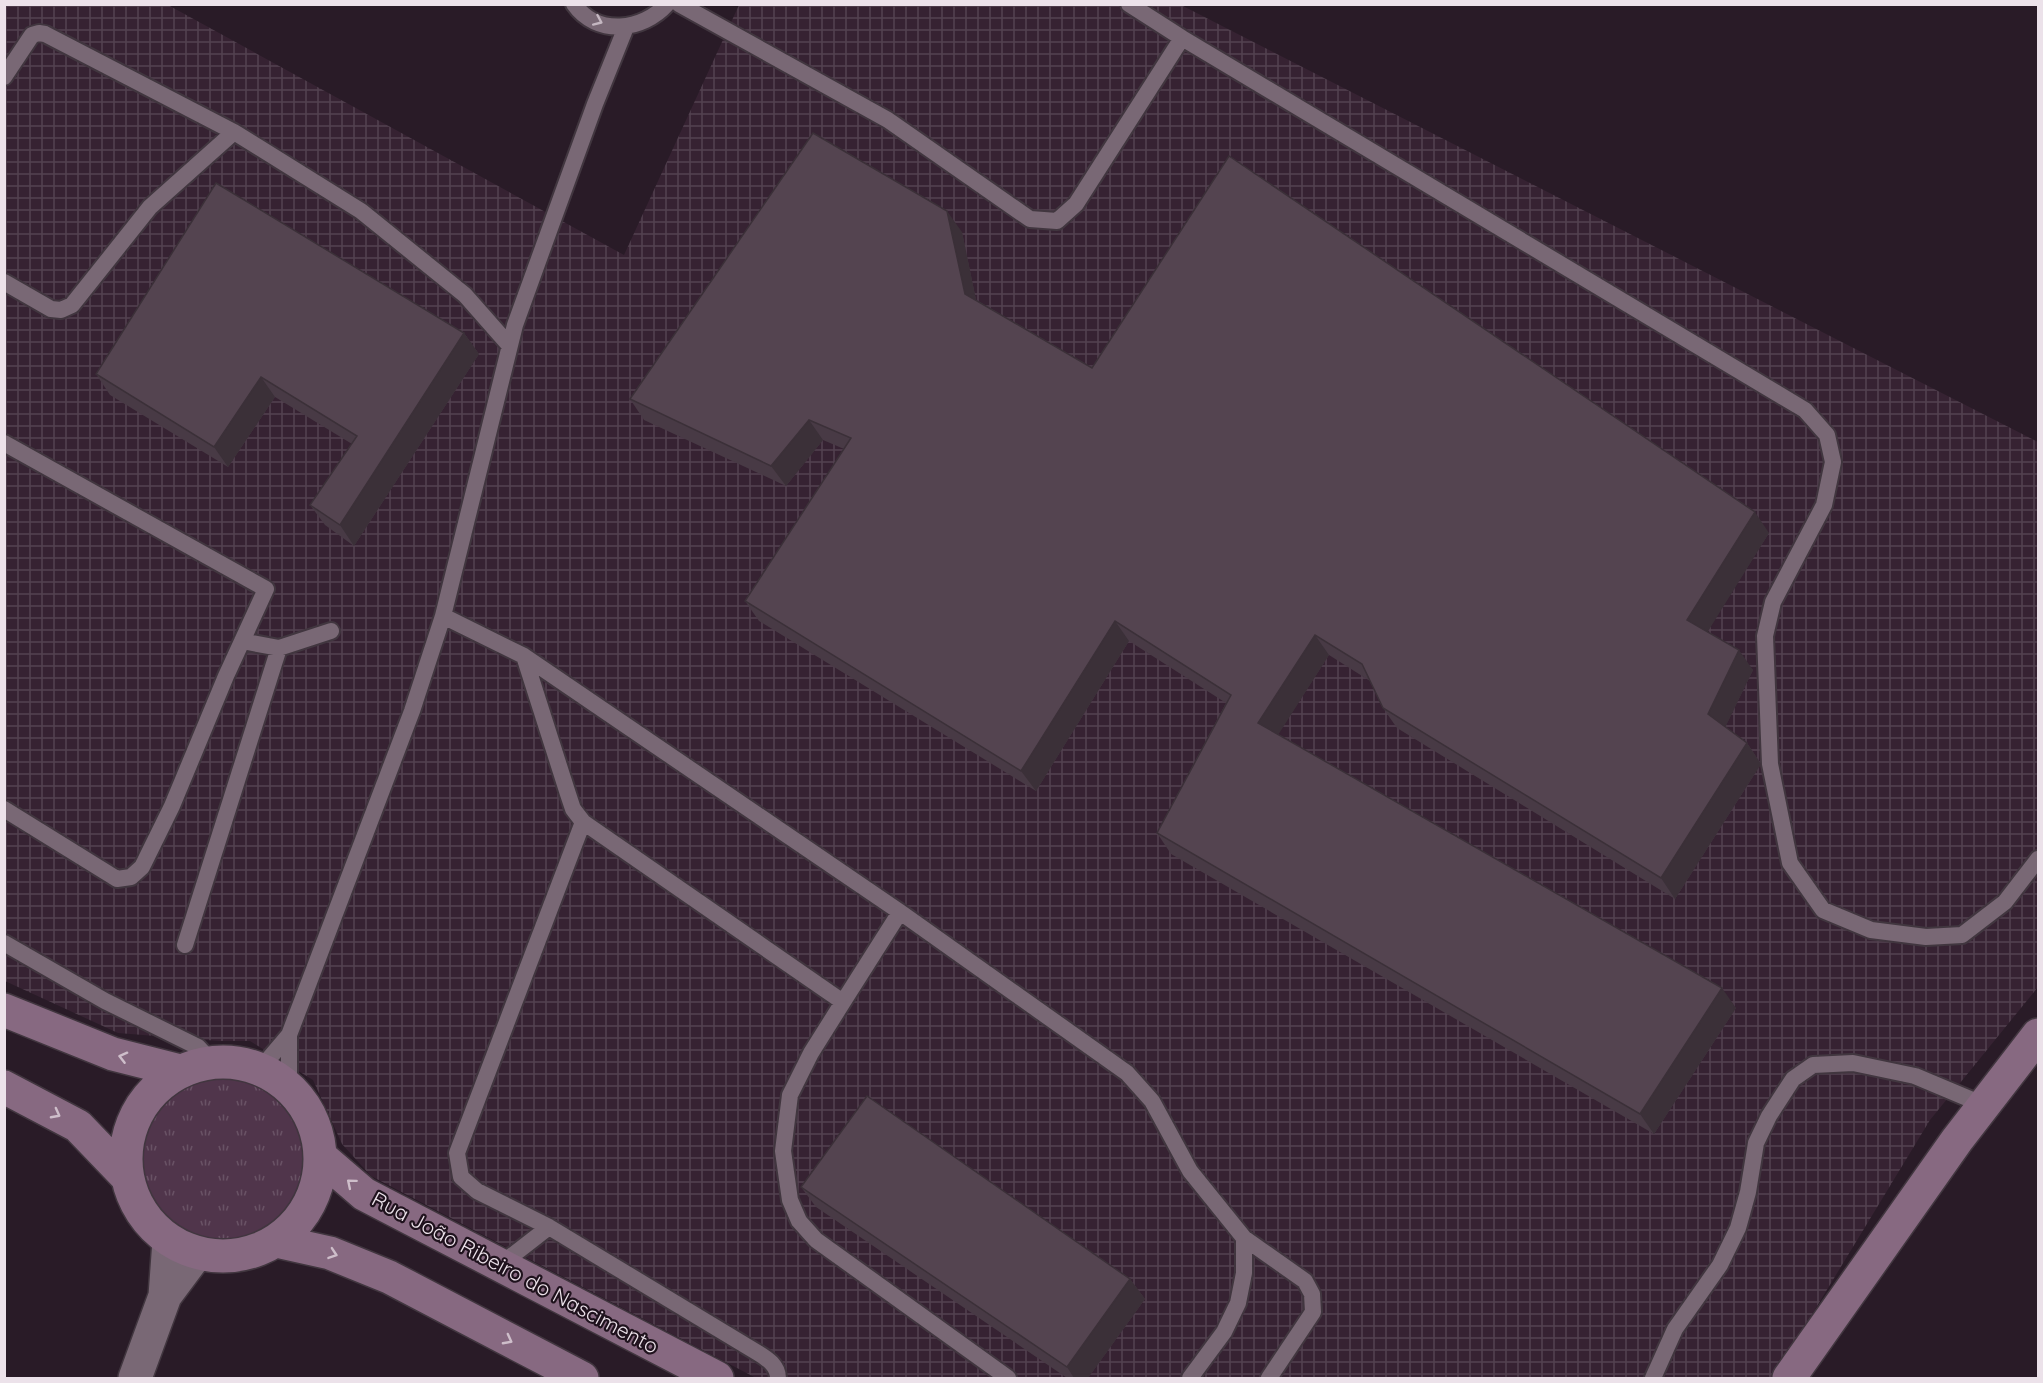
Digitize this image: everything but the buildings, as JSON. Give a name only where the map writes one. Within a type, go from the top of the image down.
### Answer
[{"type":"main road","points":[[4,1010],[113,1054],[244,1063],[261,1068],[289,1085],[312,1118],[319,1137],[321,1157],[318,1182],[309,1205],[294,1225],[276,1241],[238,1256],[218,1257],[183,1247],[154,1228],[141,1213],[127,1177],[125,1151],[131,1127],[142,1104],[159,1085],[197,1061]]},
{"type":"main road","points":[[1788,1378],[1957,1140],[2038,1035]]},
{"type":"main road","points":[[4,1087],[78,1126],[127,1177]]},
{"type":"main road","name":"Rua João Ribeiro do Nascimento","points":[[321,1157],[364,1194],[717,1378]]},
{"type":"main road","points":[[276,1241],[330,1253],[389,1277],[582,1378]]},
{"type":"street","points":[[135,1378],[183,1247]]},
{"type":"lane","points":[[574,4],[592,20],[609,26],[626,27],[644,23],[659,14],[667,4]]},
{"type":"lane","points":[[679,4],[888,120],[1030,219],[1057,221],[1076,204],[1182,38]]},
{"type":"lane","points":[[1129,4],[1182,38],[1805,410],[1827,435],[1833,462],[1824,505],[1773,602],[1765,636],[1770,764],[1790,863],[1823,910],[1871,930],[1926,937],[1962,935],[2005,902],[2038,859]]},
{"type":"lane","points":[[261,1068],[289,1035],[412,711],[443,616],[509,345],[591,115],[626,27]]},
{"type":"lane","points":[[4,77],[32,35],[45,34],[234,132],[361,211],[465,295],[509,345]]},
{"type":"lane","points":[[4,282],[51,309],[61,310],[72,305],[150,207],[234,132]]},
{"type":"lane","points":[[4,443],[267,590],[242,641],[172,806],[142,867],[131,877],[117,879],[4,809]]},
{"type":"lane","points":[[443,616],[524,656],[900,912],[1127,1073],[1152,1101],[1190,1171],[1244,1238],[1305,1281],[1312,1294],[1313,1312],[1269,1378]]},
{"type":"lane","points":[[242,641],[279,648],[331,631]]},
{"type":"lane","points":[[185,945],[279,648]]},
{"type":"lane","points":[[524,656],[573,809],[583,822],[843,1002]]},
{"type":"lane","points":[[583,822],[457,1154],[461,1178],[477,1191],[549,1227],[758,1353],[771,1362],[778,1378]]},
{"type":"lane","points":[[900,912],[810,1053],[790,1095],[783,1151],[790,1200],[798,1221],[816,1240],[1008,1378]]},
{"type":"lane","points":[[4,942],[105,1001],[197,1061]]},
{"type":"lane","points":[[289,1035],[289,1085]]},
{"type":"lane","points":[[1653,1378],[1675,1329],[1720,1265],[1738,1228],[1748,1192],[1756,1143],[1769,1116],[1793,1079],[1813,1065],[1853,1063],[1915,1076],[1984,1106]]},
{"type":"lane","points":[[500,1265],[549,1227]]},
{"type":"lane","points":[[1190,1378],[1224,1332],[1238,1303],[1244,1272],[1244,1238]]},
{"type":"shaded area","points":[[5,5],[168,5],[624,255],[739,5],[1181,5],[2038,442],[2038,987],[1930,1120],[1791,1349],[1771,1378],[756,1378],[371,1176],[342,1144],[313,1080],[250,1041],[219,1041],[118,1033],[5,981]]},
{"type":"green space","points":[[222,1076],[253,1082],[280,1100],[298,1127],[304,1158],[298,1189],[280,1216],[253,1234],[222,1240],[191,1234],[164,1216],[146,1189],[140,1158],[146,1127],[164,1100],[191,1082]]}]
